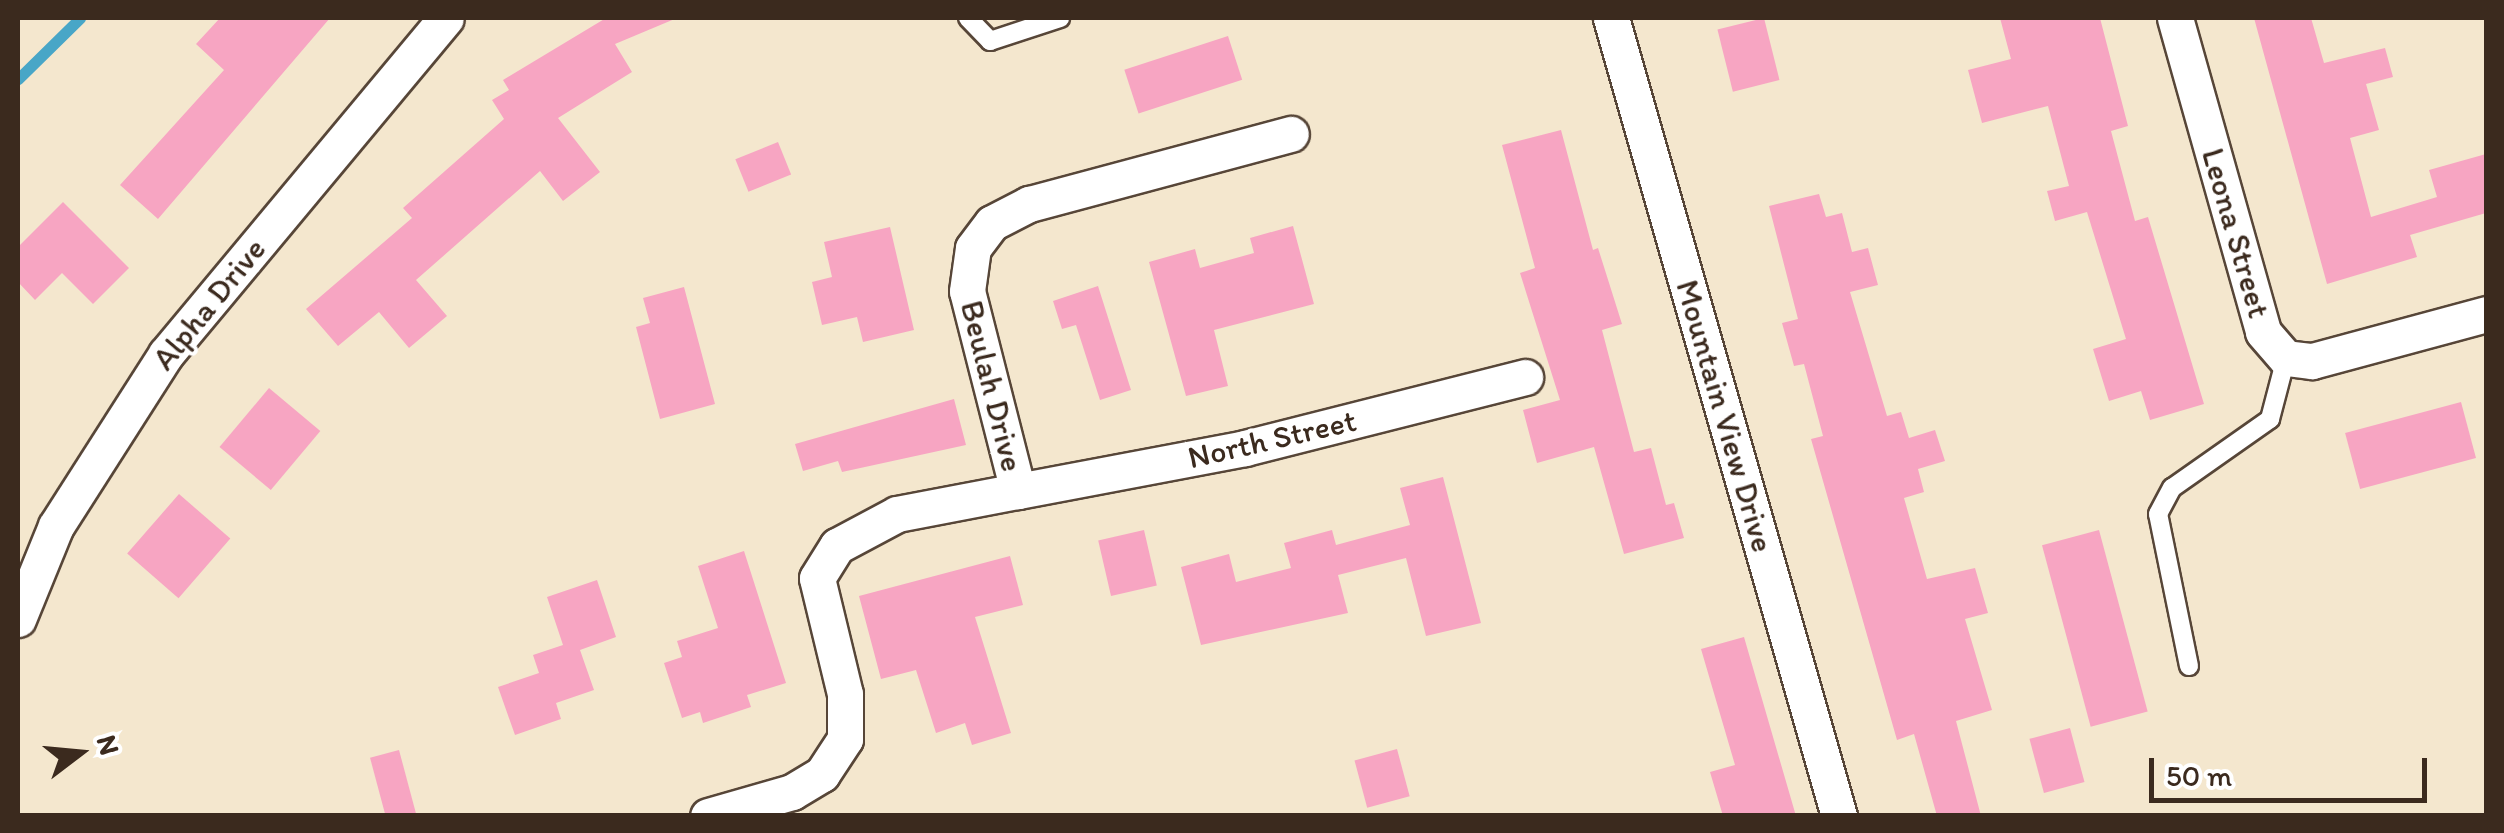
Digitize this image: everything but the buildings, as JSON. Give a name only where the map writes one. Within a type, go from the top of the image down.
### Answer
[{"type":"street","name":"Alpha Drive","points":[[18,619],[56,526],[166,354],[446,18]]},
{"type":"street","name":"Mountain View Drive","points":[[1612,18],[1838,816]]},
{"type":"street","name":"Leona Street","points":[[2176,18],[2264,332],[2286,358],[2312,361],[2486,314]]},
{"type":"street","name":"Beulah Drive","points":[[708,816],[795,804],[845,740],[845,694],[817,578],[837,546],[898,514],[1018,491],[967,292],[974,248],[992,223],[1030,204],[1291,134]]},
{"type":"street","name":"North Street","points":[[1018,491],[1245,448],[1525,377]]},
{"type":"lane","points":[[968,18],[990,41],[1060,18]]},
{"type":"lane","points":[[2189,666],[2158,514],[2172,488],[2270,419],[2286,358]]},
{"type":"waterway","points":[[18,79],[80,18]]}]
